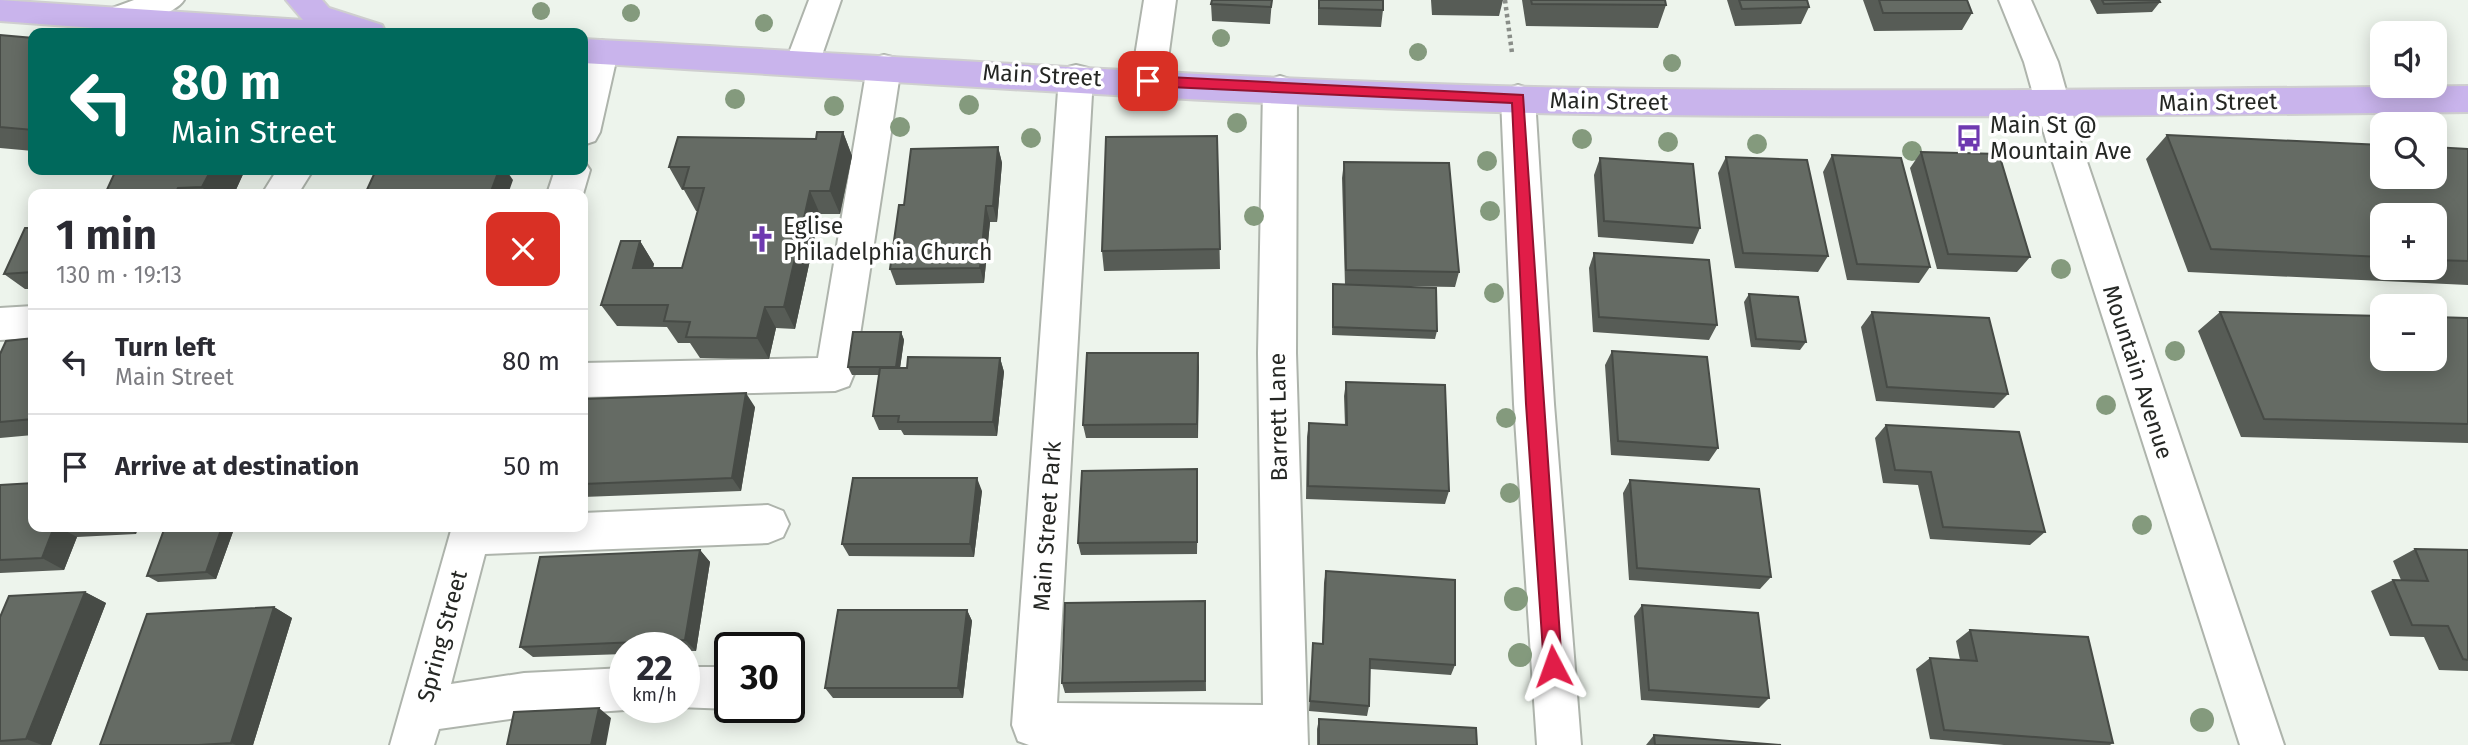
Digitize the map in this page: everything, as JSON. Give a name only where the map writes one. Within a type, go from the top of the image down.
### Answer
[{"type":"main road","points":[[302,0],[318,16],[355,28]]},
{"type":"main road","points":[[0,9],[126,9],[274,28]]},
{"type":"main road","name":"Main Street","points":[[592,51],[1280,89],[1518,98],[1807,104],[2468,99]]},
{"type":"street","points":[[126,9],[168,0]]},
{"type":"street","points":[[803,61],[825,0]]},
{"type":"street","points":[[1148,81],[1160,0]]},
{"type":"street","name":"Mountain Avenue","points":[[2015,0],[2038,54],[2064,147],[2262,745]]},
{"type":"street","points":[[588,87],[592,51]]},
{"type":"street","points":[[588,380],[835,374],[884,67]]},
{"type":"street","name":"Main Street Park","points":[[1076,77],[1034,725],[1286,736]]},
{"type":"street","name":"Barrett Lane","points":[[1280,89],[1277,353],[1286,736]]},
{"type":"street","points":[[1518,98],[1534,404],[1559,745]]},
{"type":"street","points":[[0,324],[28,322]]},
{"type":"street","points":[[588,528],[768,524]]},
{"type":"street","name":"Spring Street","points":[[417,728],[470,532]]},
{"type":"street","points":[[417,728],[524,695],[609,690]]},
{"type":"path","points":[[1505,0],[1512,53]]},
{"type":"building","points":[[1212,0],[1272,0],[1271,7],[1211,4]]},
{"type":"building","points":[[1319,0],[1383,0],[1383,10],[1319,8]]},
{"type":"building","points":[[1531,0],[1665,0],[1666,5],[1532,4]]},
{"type":"building","points":[[1739,0],[1807,0],[1809,7],[1742,9]]},
{"type":"building","points":[[1879,0],[1967,0],[1972,13],[1883,13]]},
{"type":"building","points":[[2102,0],[2159,0],[2160,2],[2104,4]]},
{"type":"building","points":[[0,35],[28,38],[28,130],[0,127]]},
{"type":"building","name":"Eglise Philadelphia Church","points":[[817,132],[843,132],[830,191],[810,191],[784,307],[765,307],[757,338],[686,337],[690,322],[664,321],[668,305],[601,305],[621,241],[640,241],[633,268],[682,268],[704,188],[683,188],[689,167],[669,167],[678,137],[816,139]]},
{"type":"building","points":[[2167,135],[2370,144],[2370,189],[2447,189],[2447,148],[2468,149],[2468,261],[2447,260],[2447,203],[2370,203],[2370,256],[2211,249]]},
{"type":"building","points":[[1217,136],[1220,249],[1102,251],[1106,137]]},
{"type":"building","points":[[998,147],[993,206],[986,206],[980,268],[890,269],[899,205],[904,205],[911,149]]},
{"type":"building","points":[[1921,152],[1999,154],[2030,257],[1948,254]]},
{"type":"building","points":[[1832,155],[1901,158],[1930,267],[1857,264]]},
{"type":"building","points":[[1726,157],[1807,160],[1828,256],[1743,253]]},
{"type":"building","points":[[1600,158],[1693,164],[1700,228],[1604,221]]},
{"type":"building","points":[[1344,162],[1449,163],[1459,272],[1346,270]]},
{"type":"building","points":[[114,175],[208,175],[202,187],[107,189]]},
{"type":"building","points":[[374,175],[497,175],[492,189],[367,189]]},
{"type":"building","points":[[25,228],[28,228],[28,272],[4,274]]},
{"type":"building","points":[[1594,253],[1709,260],[1717,325],[1599,317]]},
{"type":"building","points":[[1333,284],[1436,288],[1437,331],[1333,327]]},
{"type":"building","points":[[1749,294],[1798,297],[1806,342],[1756,339]]},
{"type":"building","points":[[1872,312],[1989,318],[2008,394],[1887,387]]},
{"type":"building","points":[[2220,312],[2370,316],[2370,371],[2447,371],[2447,317],[2468,318],[2468,424],[2264,419]]},
{"type":"building","points":[[853,332],[901,332],[896,367],[848,367]]},
{"type":"building","points":[[28,339],[28,419],[0,422],[0,354],[6,341]]},
{"type":"building","points":[[1612,351],[1707,357],[1718,448],[1618,441]]},
{"type":"building","points":[[1087,353],[1198,353],[1197,424],[1083,425]]},
{"type":"building","points":[[908,357],[1000,358],[993,422],[898,422],[899,416],[873,416],[880,368],[907,368]]},
{"type":"building","points":[[1346,382],[1445,385],[1449,491],[1308,486],[1309,423],[1347,425]]},
{"type":"building","points":[[746,393],[732,478],[588,484],[588,399]]},
{"type":"building","points":[[1886,425],[2019,432],[2045,532],[1943,527],[1931,472],[1895,470]]},
{"type":"building","points":[[1197,469],[1197,542],[1078,543],[1082,471]]},
{"type":"building","points":[[853,478],[977,478],[970,544],[842,544]]},
{"type":"building","points":[[1630,480],[1759,489],[1771,577],[1637,568]]},
{"type":"building","points":[[28,483],[28,532],[52,532],[42,558],[0,560],[0,485]]},
{"type":"building","points":[[163,532],[220,532],[206,572],[147,576]]},
{"type":"building","points":[[2415,549],[2468,550],[2468,660],[2463,659],[2448,626],[2412,625],[2393,580],[2428,581]]},
{"type":"building","points":[[700,550],[686,632],[609,632],[609,643],[520,647],[540,557]]},
{"type":"building","points":[[1326,571],[1455,580],[1455,665],[1370,659],[1369,706],[1310,701],[1313,643],[1323,644]]},
{"type":"building","points":[[85,592],[26,739],[0,741],[0,617],[9,596]]},
{"type":"building","points":[[1205,601],[1205,681],[1062,683],[1065,603]]},
{"type":"building","points":[[1642,605],[1758,613],[1769,698],[1649,690]]},
{"type":"building","points":[[274,607],[231,743],[100,745],[147,614]]},
{"type":"building","points":[[838,610],[967,610],[958,688],[825,688]]},
{"type":"building","points":[[1970,630],[2088,637],[2113,743],[1944,730],[1930,658],[1977,661]]},
{"type":"building","points":[[599,708],[591,745],[507,745],[514,712]]},
{"type":"building","points":[[1319,719],[1476,728],[1477,745],[1319,745]]},
{"type":"building","points":[[1654,735],[1781,745],[1655,745]]},
{"type":"place","name":"Main St @ Mountain Ave","points":[[1969,138]]},
{"type":"place","name":"Eglise Philadelphia Church","points":[[762,239]]},
{"type":"route","points":[[1148,81],[1518,98],[1534,404],[1553,666]]}]
